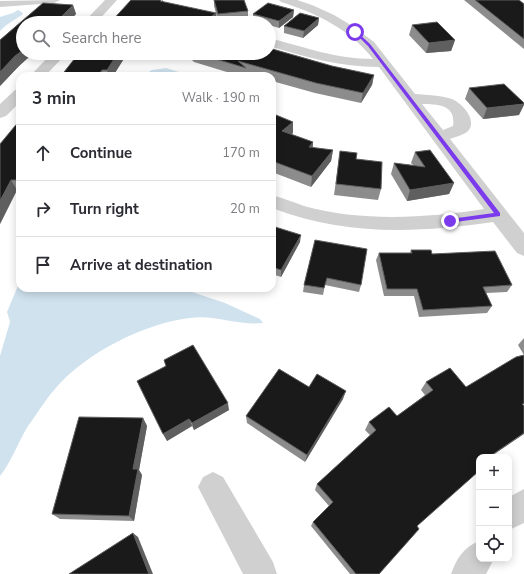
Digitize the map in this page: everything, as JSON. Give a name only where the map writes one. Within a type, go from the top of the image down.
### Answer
[{"type":"street","points":[[0,4],[54,0]]},
{"type":"street","points":[[95,16],[110,0]]},
{"type":"street","points":[[285,0],[320,12],[338,21],[355,32],[369,45],[524,248]]},
{"type":"street","points":[[276,44],[328,59],[354,63],[382,63]]},
{"type":"street","points":[[41,72],[53,60]]},
{"type":"street","points":[[0,113],[16,97]]},
{"type":"street","points":[[410,99],[444,101],[453,105],[461,114],[464,120],[461,129],[439,137]]},
{"type":"street","points":[[276,202],[302,212],[345,220],[398,224],[450,221],[498,214]]},
{"type":"street","points":[[213,487],[261,574]]},
{"type":"street","points":[[512,514],[524,504]]},
{"type":"street","points":[[467,574],[476,560]]},
{"type":"water","points":[[13,13],[17,15],[0,31],[0,17]]},
{"type":"water","points":[[166,68],[179,72],[149,72]]},
{"type":"water","points":[[16,291],[16,292],[192,292],[225,303],[260,319],[263,323],[245,323],[199,317],[173,321],[135,333],[99,352],[82,363],[51,393],[28,426],[0,476],[0,356],[10,322],[7,312]]},
{"type":"building","points":[[131,0],[161,0],[160,1],[216,13],[212,16],[116,16]]},
{"type":"building","points":[[214,0],[244,0],[248,11],[218,14]]},
{"type":"building","points":[[475,0],[519,0],[524,4],[524,39]]},
{"type":"building","points":[[43,3],[73,5],[62,16],[28,16]]},
{"type":"building","points":[[268,3],[294,10],[279,21],[276,20],[276,16],[260,16],[253,14]]},
{"type":"building","points":[[300,13],[319,18],[304,31],[284,26]]},
{"type":"building","points":[[437,22],[455,40],[429,43],[412,25]]},
{"type":"building","points":[[16,26],[16,55],[0,72],[0,40]]},
{"type":"building","points":[[276,50],[332,66],[374,75],[363,93],[316,83],[238,61],[246,68],[219,60],[276,60]]},
{"type":"building","points":[[74,60],[113,60],[107,70],[102,70],[100,72],[64,72]]},
{"type":"building","points":[[504,84],[524,104],[487,108],[469,88]]},
{"type":"building","points":[[276,115],[293,122],[282,131],[313,142],[309,147],[333,150],[312,176],[276,162]]},
{"type":"building","points":[[16,125],[16,180],[11,180],[0,201],[0,144]]},
{"type":"building","points":[[430,150],[454,183],[410,190],[394,163],[425,167],[415,152]]},
{"type":"building","points":[[340,151],[357,153],[356,159],[382,162],[381,189],[336,184]]},
{"type":"building","points":[[276,227],[301,235],[281,270],[276,268]]},
{"type":"building","points":[[315,240],[367,249],[361,285],[327,278],[324,288],[304,285]]},
{"type":"building","points":[[411,250],[431,250],[432,254],[495,251],[512,285],[483,287],[492,306],[423,310],[417,289],[387,289],[379,253],[412,253]]},
{"type":"building","points":[[193,345],[228,403],[192,423],[189,419],[163,434],[137,381],[166,366],[164,360]]},
{"type":"building","points":[[524,355],[524,404],[522,404],[524,406],[524,433],[493,454],[476,454],[476,474],[417,526],[419,529],[379,574],[356,574],[313,522],[333,502],[317,484],[376,430],[369,422],[389,407],[397,416],[433,390],[426,382],[450,368],[466,387],[516,357]]},
{"type":"building","points":[[279,369],[309,387],[317,374],[346,391],[307,455],[246,416]]},
{"type":"building","points":[[79,417],[143,418],[133,469],[138,469],[129,516],[52,514]]},
{"type":"building","points":[[133,533],[149,574],[69,574]]},
{"type":"waterway","points":[[0,26],[18,13]]},
{"type":"route","points":[[355,32],[369,45],[498,214],[450,221]]}]
